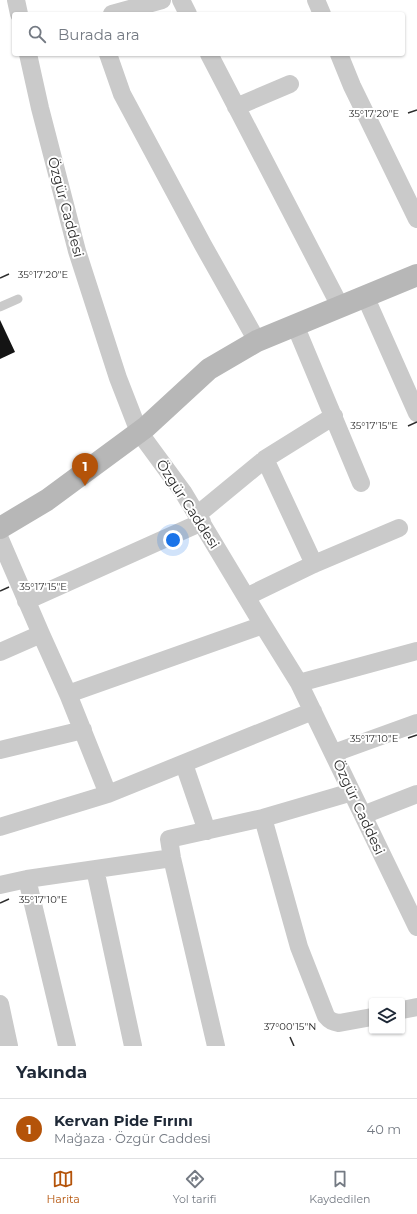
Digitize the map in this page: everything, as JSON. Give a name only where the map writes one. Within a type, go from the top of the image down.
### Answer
[{"type":"main road","points":[[0,528],[47,500],[139,432],[209,369],[257,341],[417,275]]},
{"type":"street","points":[[16,0],[19,12]]},
{"type":"street","points":[[119,12],[162,0]]},
{"type":"street","points":[[181,0],[187,12]]},
{"type":"street","points":[[316,0],[321,12]]},
{"type":"street","name":"Özgür Caddesi","points":[[28,56],[40,108],[77,251],[118,378],[139,432],[183,492],[299,683],[363,815],[411,902],[417,927]]},
{"type":"street","points":[[109,56],[122,94],[203,245],[257,341]]},
{"type":"street","points":[[209,56],[340,306]]},
{"type":"street","points":[[340,56],[352,86],[417,219]]},
{"type":"street","points":[[236,108],[290,84]]},
{"type":"street","points":[[365,296],[417,413]]},
{"type":"street","points":[[295,325],[361,483]]},
{"type":"street","points":[[26,601],[199,519],[266,459],[334,416]]},
{"type":"street","points":[[266,459],[314,564]]},
{"type":"street","points":[[246,597],[314,564],[399,528]]},
{"type":"street","points":[[0,539],[68,694],[108,794]]},
{"type":"street","points":[[68,694],[263,625]]},
{"type":"street","points":[[0,652],[41,634]]},
{"type":"street","points":[[299,683],[417,651]]},
{"type":"street","points":[[0,827],[108,794],[313,711]]},
{"type":"street","points":[[334,753],[417,723]]},
{"type":"street","points":[[0,750],[83,730]]},
{"type":"street","points":[[184,764],[207,832]]},
{"type":"street","points":[[216,1046],[172,858],[169,839],[207,832],[263,818],[352,792]]},
{"type":"street","points":[[363,815],[417,794]]},
{"type":"street","points":[[263,818],[299,947],[326,1016],[334,1023],[369,1018]]},
{"type":"street","points":[[0,885],[28,879],[172,858]]},
{"type":"street","points":[[96,869],[133,1046]]},
{"type":"street","points":[[28,879],[67,1046]]},
{"type":"street","points":[[0,1004],[9,1046]]},
{"type":"street","points":[[405,1009],[417,1007]]},
{"type":"lane","points":[[0,307],[18,299]]},
{"type":"building","points":[[0,320],[15,352],[0,359]]},
{"type":"place","name":"Kervan Pide Fırını","points":[[85,486]]}]
